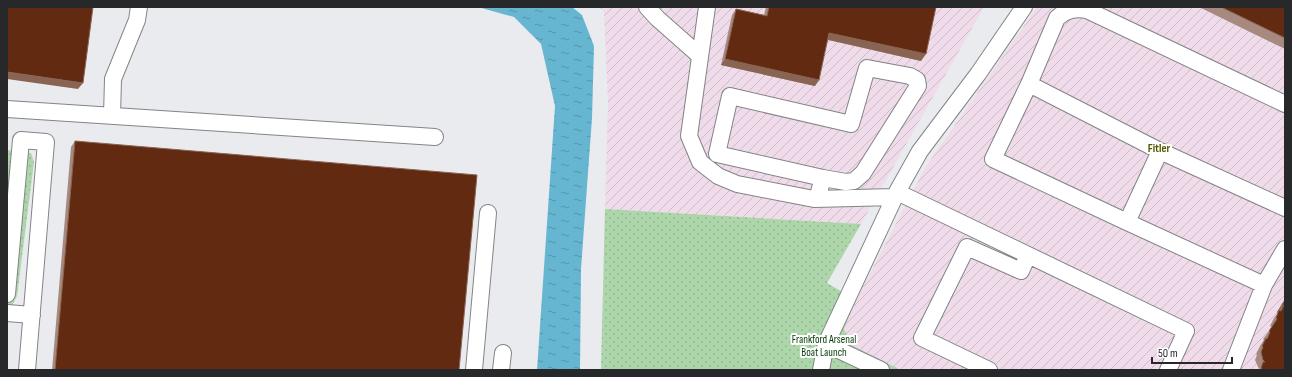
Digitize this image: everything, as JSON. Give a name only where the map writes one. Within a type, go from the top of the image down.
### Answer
[{"type":"lane","points":[[112,116],[113,79],[137,20],[139,7]]},
{"type":"lane","points":[[647,7],[657,18],[700,56]]},
{"type":"lane","points":[[707,7],[689,136],[700,162],[718,176],[737,184],[817,199],[896,195],[1028,255],[1186,331],[1168,370]]},
{"type":"lane","points":[[821,370],[826,344],[896,195],[920,151],[978,74],[1024,7]]},
{"type":"lane","points":[[1264,285],[993,159],[1029,84],[1056,18],[1070,9],[1087,10],[1285,104]]},
{"type":"lane","points":[[867,68],[910,76],[917,80],[918,86],[863,173],[854,181],[846,182],[823,178],[718,154],[730,96],[851,124],[867,68]]},
{"type":"lane","points":[[1029,84],[1160,151],[1285,208]]},
{"type":"lane","points":[[7,109],[435,137]]},
{"type":"lane","points":[[7,294],[11,203],[21,140],[46,142],[27,370]]},
{"type":"lane","points":[[1127,222],[1160,151]]},
{"type":"lane","points":[[817,199],[823,178]]},
{"type":"lane","points":[[11,203],[41,205]]},
{"type":"lane","points":[[474,370],[488,213]]},
{"type":"lane","points":[[989,370],[922,338],[968,247],[1021,272],[1028,255]]},
{"type":"lane","points":[[1231,370],[1264,285],[1285,249]]},
{"type":"lane","points":[[7,313],[32,315]]},
{"type":"lane","points":[[826,344],[881,370]]},
{"type":"lane","points":[[501,370],[503,353]]},
{"type":"shaded area","points":[[599,7],[984,7],[861,224],[605,209],[608,103],[604,12]]},
{"type":"shaded area","points":[[1037,7],[1285,7],[1285,370],[901,370],[851,345],[844,329],[856,300],[925,168]]},
{"type":"green space","points":[[7,150],[31,153],[34,162],[17,296],[10,309],[7,311]]},
{"type":"green space","name":"Frankford Arsenal Boat Launch","points":[[605,209],[861,224],[827,283],[856,300],[844,329],[851,345],[901,370],[601,370]]},
{"type":"water","points":[[478,7],[572,7],[582,15],[594,46],[592,118],[581,269],[580,370],[537,370],[555,106],[541,44],[514,17]]},
{"type":"building","points":[[7,7],[93,7],[83,83],[7,72]]},
{"type":"building","points":[[769,7],[936,7],[926,54],[829,33],[819,80],[725,59],[736,9],[767,16]]},
{"type":"building","points":[[1221,7],[1285,7],[1285,38]]},
{"type":"building","points":[[75,141],[477,175],[459,370],[55,370]]},
{"type":"building","points":[[1285,300],[1285,370],[1261,370],[1263,362],[1265,362],[1261,352],[1262,346],[1277,319],[1279,310],[1281,311],[1284,305],[1282,305]]},
{"type":"district","name":"Fitler","points":[[1159,148]]}]
